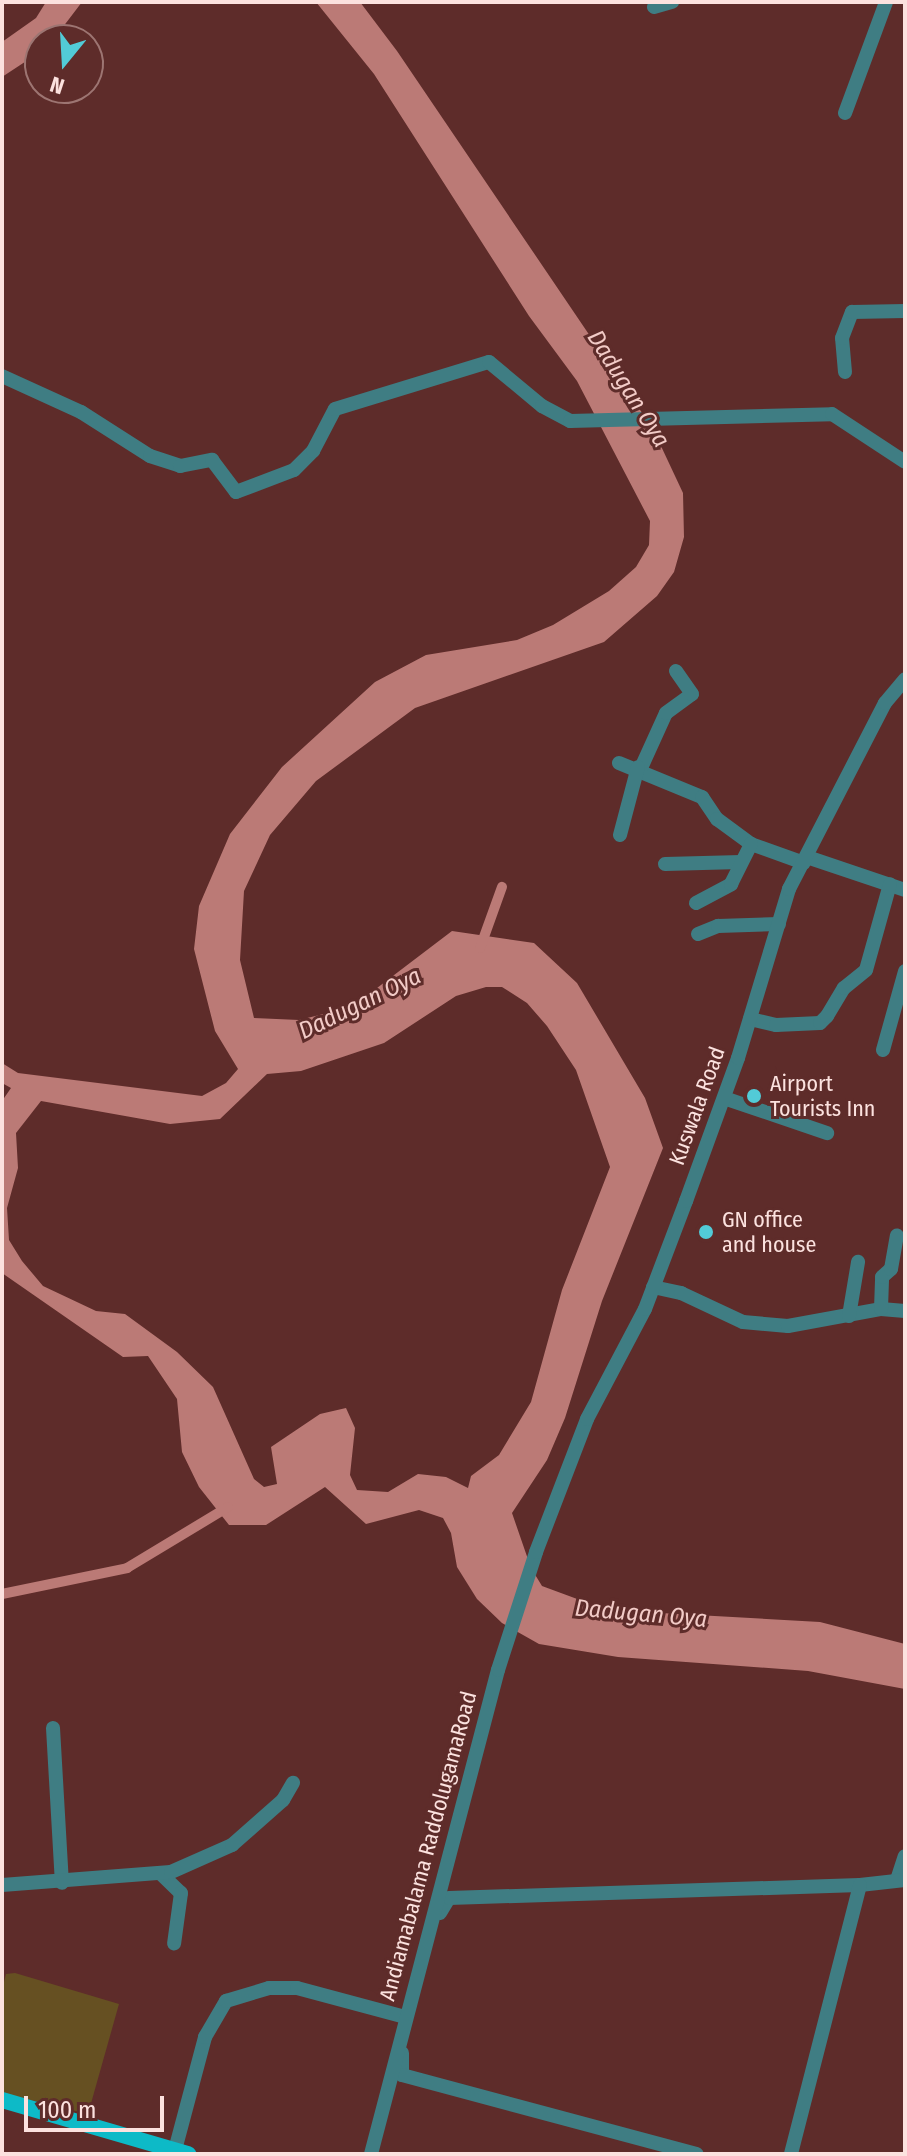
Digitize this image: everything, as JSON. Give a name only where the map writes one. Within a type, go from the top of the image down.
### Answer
[{"type":"main road","points":[[2,2100],[182,2152]]},
{"type":"street","points":[[654,7],[672,2]]},
{"type":"street","points":[[845,113],[886,2]]},
{"type":"street","points":[[845,372],[842,338],[852,312],[905,311]]},
{"type":"street","points":[[2,376],[81,412],[150,456],[180,466],[212,460],[236,492],[294,470],[313,451],[335,409],[465,366],[489,362],[503,368],[542,406],[570,421],[832,414],[905,462]]},
{"type":"street","points":[[620,835],[639,768],[666,713],[692,694],[676,671]]},
{"type":"street","name":"Kuswala Road","points":[[536,1552],[587,1419],[653,1287],[724,1098],[779,924],[805,860],[885,703],[905,679]]},
{"type":"street","points":[[619,763],[639,768],[702,797],[717,819],[751,844],[900,886],[866,970],[844,988],[820,1023],[776,1025],[750,1019]]},
{"type":"street","points":[[696,903],[731,884],[751,844]]},
{"type":"street","points":[[665,864],[741,862]]},
{"type":"street","points":[[698,934],[718,926],[779,924]]},
{"type":"street","points":[[883,1050],[901,995],[905,971]]},
{"type":"street","points":[[724,1098],[827,1133]]},
{"type":"street","points":[[881,1309],[882,1277],[891,1269],[897,1236]]},
{"type":"street","points":[[849,1316],[858,1262]]},
{"type":"street","points":[[653,1287],[681,1293],[743,1322],[788,1326],[881,1309],[905,1311]]},
{"type":"street","name":"Andiamabalama RaddolugamaRoad","points":[[371,2154],[498,1670],[536,1552]]},
{"type":"street","points":[[53,1728],[62,1883]]},
{"type":"street","points":[[2,1885],[62,1883],[160,1873],[232,1845],[283,1800],[293,1783]]},
{"type":"street","points":[[697,2154],[402,2075],[398,2067],[443,1902],[860,1885],[901,1880],[905,1856]]},
{"type":"street","points":[[160,1873],[181,1893],[174,1944]]},
{"type":"street","points":[[791,2154],[860,1885]]},
{"type":"street","points":[[182,2152],[205,2037],[226,2001],[269,1988],[297,1988],[405,2017]]},
{"type":"shaded area","points":[[15,1973],[119,2004],[88,2114],[2,2093],[2,1990],[6,1974]]},
{"type":"water","points":[[46,2],[82,2],[65,24],[28,24],[36,18]]},
{"type":"water","name":"Dadugan Oya","points":[[316,2],[360,2],[397,51],[653,429],[683,493],[684,537],[674,572],[657,596],[604,642],[415,708],[316,781],[270,835],[244,891],[240,960],[254,1018],[299,1020],[352,1007],[452,931],[534,943],[577,983],[645,1098],[663,1148],[602,1301],[565,1418],[547,1460],[512,1513],[531,1568],[542,1586],[607,1610],[820,1622],[905,1644],[905,1689],[808,1671],[618,1657],[539,1644],[502,1623],[477,1599],[457,1567],[451,1533],[443,1518],[419,1510],[366,1524],[325,1487],[266,1525],[229,1525],[199,1487],[182,1452],[177,1399],[148,1356],[123,1357],[2,1273],[2,1101],[11,1088],[2,1083],[2,1063],[18,1073],[202,1096],[226,1083],[238,1069],[215,1031],[194,949],[199,906],[230,834],[282,767],[375,682],[426,655],[517,640],[553,625],[609,591],[636,567],[649,545],[650,521],[577,381],[529,316],[374,74]],"holes":[[[486,987],[502,987],[527,1003],[547,1026],[576,1070],[610,1167],[562,1290],[531,1402],[499,1455],[471,1476],[468,1488],[446,1477],[418,1474],[388,1492],[357,1490],[350,1475],[355,1428],[346,1408],[320,1414],[271,1447],[277,1484],[264,1487],[254,1479],[213,1387],[177,1352],[125,1314],[96,1311],[43,1286],[9,1240],[7,1208],[18,1168],[16,1133],[41,1101],[170,1124],[220,1119],[267,1074],[301,1071],[384,1043],[456,996]]]},
{"type":"water","points":[[24,26],[24,63],[2,77],[2,42]]},
{"type":"waterway","points":[[480,948],[502,887]]},
{"type":"waterway","points":[[2,1594],[127,1568],[228,1507]]},
{"type":"place","name":"Airport Tourists Inn","points":[[754,1096]]},
{"type":"place","name":"GN office and house","points":[[706,1232]]}]
